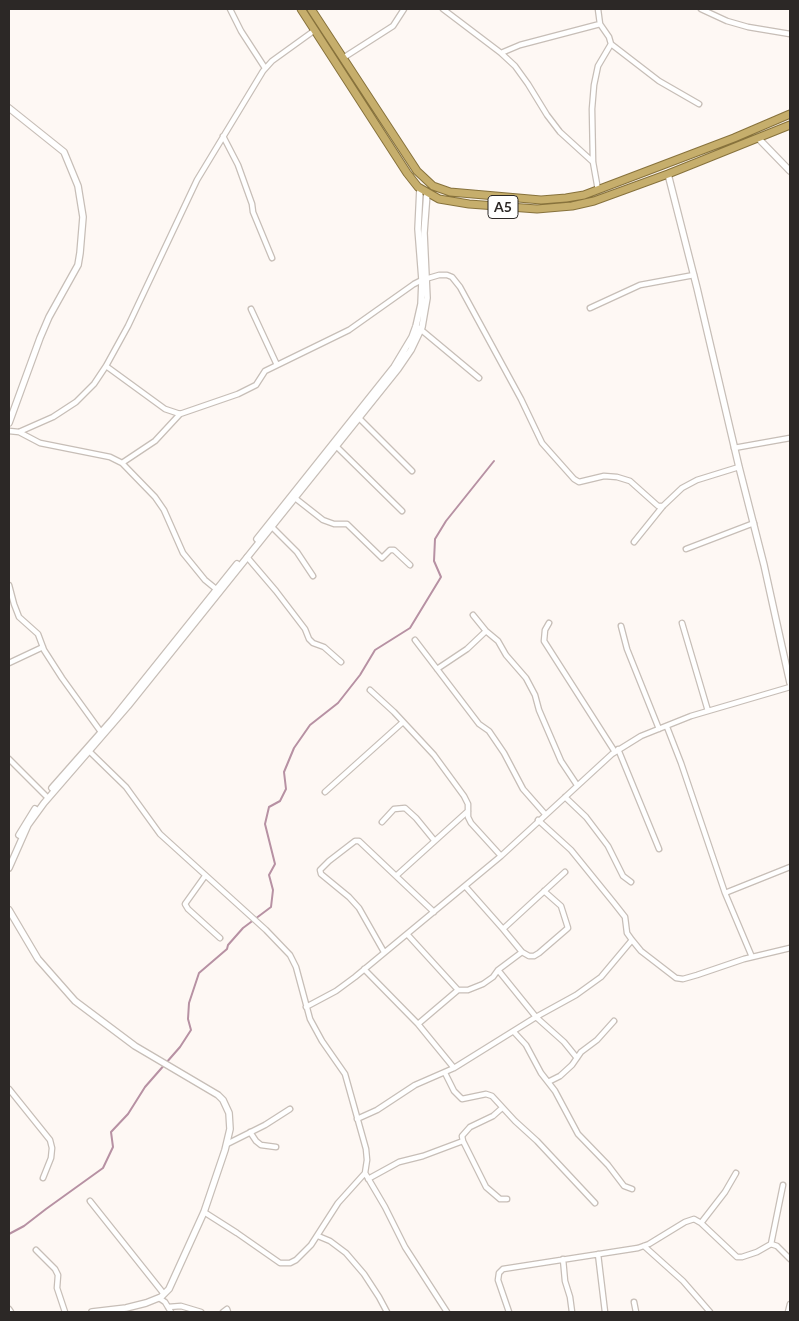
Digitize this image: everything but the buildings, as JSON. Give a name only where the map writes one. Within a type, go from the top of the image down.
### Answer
[{"type":"highway","name":"A5","points":[[301,9],[402,167],[420,188],[440,199],[469,204],[538,209],[555,209],[594,201],[668,174],[790,125]]},
{"type":"highway","name":"A5","points":[[311,9],[381,118],[418,171],[433,186],[450,192],[542,200],[566,198],[598,190],[734,138],[790,114]]},
{"type":"highway","points":[[374,123],[381,118]]},
{"type":"street","points":[[230,9],[241,31],[265,68]]},
{"type":"street","points":[[343,58],[393,26],[404,9]]},
{"type":"street","points":[[443,9],[501,53],[524,78],[560,132],[593,162]]},
{"type":"street","points":[[598,9],[600,24],[609,37],[611,44],[659,81],[699,104]]},
{"type":"street","points":[[701,9],[748,27],[790,34]]},
{"type":"street","points":[[501,53],[520,45],[600,24]]},
{"type":"street","points":[[20,432],[53,418],[76,402],[86,393],[106,366],[146,290],[197,180],[265,68],[314,30]]},
{"type":"street","points":[[598,190],[593,162],[592,109],[595,76],[598,66],[611,44]]},
{"type":"street","points":[[9,108],[64,152],[78,186],[83,217],[78,265],[49,317],[9,423]]},
{"type":"street","points":[[223,136],[238,164],[253,212],[272,258]]},
{"type":"street","points":[[758,138],[790,171]]},
{"type":"street","points":[[668,174],[754,523],[790,683]]},
{"type":"street","points":[[9,859],[27,819],[134,699],[406,359],[419,328],[427,298],[418,229],[420,188]]},
{"type":"street","points":[[425,279],[424,233],[427,193]]},
{"type":"street","points":[[106,366],[165,409],[175,414],[180,414],[238,394],[256,385],[265,371],[349,330],[425,279],[444,274],[452,277],[457,282],[521,399],[542,443],[574,479],[579,482],[604,476],[613,476],[630,481],[658,506],[663,506]]},
{"type":"street","points":[[590,308],[640,285],[694,275]]},
{"type":"street","points":[[251,309],[277,365]]},
{"type":"street","points":[[419,328],[479,378]]},
{"type":"street","points":[[9,868],[33,817],[394,368],[419,328]]},
{"type":"street","points":[[122,463],[155,441],[180,414]]},
{"type":"street","points":[[359,418],[412,471]]},
{"type":"street","points":[[9,431],[20,432],[40,443],[110,457],[122,463],[155,497],[164,510],[183,553],[204,580],[216,590]]},
{"type":"street","points":[[734,448],[790,438]]},
{"type":"street","points":[[336,446],[402,511]]},
{"type":"street","points":[[634,542],[663,506],[688,484],[739,467]]},
{"type":"street","points":[[295,498],[323,520],[334,524],[347,524],[382,558],[390,550],[394,550],[410,565]]},
{"type":"street","points":[[686,548],[754,523]]},
{"type":"street","points":[[272,527],[297,552],[313,576]]},
{"type":"street","points":[[247,557],[305,629],[309,639],[313,643],[324,647],[341,662]]},
{"type":"street","points":[[9,584],[16,611],[38,634],[43,647],[62,678],[101,732]]},
{"type":"street","points":[[473,615],[486,631],[498,641],[506,655],[526,678],[535,695],[539,710],[561,761],[577,785]]},
{"type":"street","points":[[549,623],[545,630],[544,642],[616,751],[659,849]]},
{"type":"street","points":[[682,623],[708,711]]},
{"type":"street","points":[[621,626],[627,649],[659,730]]},
{"type":"street","points":[[437,669],[467,649],[486,631]]},
{"type":"street","points":[[416,640],[480,724],[489,732],[504,753],[523,789],[546,814]]},
{"type":"street","points":[[9,663],[43,647]]},
{"type":"street","points":[[306,1007],[336,991],[364,970],[501,856],[538,820],[616,751],[642,736],[691,716],[790,688]]},
{"type":"street","points":[[370,690],[434,754],[464,796],[471,823],[501,856]]},
{"type":"street","points":[[325,792],[403,722]]},
{"type":"street","points":[[667,727],[725,893],[752,957]]},
{"type":"street","points":[[88,750],[126,787],[160,834],[266,930],[294,960],[306,1007],[322,1041],[345,1074],[366,1149],[365,1173],[338,1204],[318,1236],[296,1260],[290,1263],[280,1263],[204,1212]]},
{"type":"street","points":[[9,758],[46,796]]},
{"type":"street","points":[[565,797],[586,817],[608,846],[623,876],[631,882]]},
{"type":"street","points":[[382,822],[394,810],[405,808],[434,840]]},
{"type":"street","points":[[396,876],[468,811]]},
{"type":"street","points":[[538,820],[571,850],[625,917],[627,933],[641,951],[676,978],[683,979],[752,957],[790,948]]},
{"type":"street","points":[[384,952],[359,908],[319,872],[329,861],[355,841],[359,841],[434,912]]},
{"type":"street","points":[[725,893],[790,867]]},
{"type":"street","points":[[503,929],[565,872]]},
{"type":"street","points":[[205,876],[185,904],[220,938]]},
{"type":"street","points":[[464,886],[522,952],[528,956],[534,956],[568,928],[561,906],[544,891]]},
{"type":"street","points":[[9,910],[38,959],[75,1001],[135,1046],[208,1089],[223,1100],[230,1120],[227,1144],[204,1212],[177,1274],[164,1294],[146,1303],[126,1308],[92,1312]]},
{"type":"street","points":[[407,934],[458,990]]},
{"type":"street","points":[[357,1119],[377,1110],[416,1085],[454,1068],[536,1017],[576,995],[600,977],[632,940]]},
{"type":"street","points":[[418,1024],[458,990],[468,990],[483,984],[522,952]]},
{"type":"street","points":[[364,970],[418,1024],[454,1068]]},
{"type":"street","points":[[498,970],[536,1017],[564,1042],[577,1058]]},
{"type":"street","points":[[548,1082],[560,1076],[572,1065],[581,1052],[597,1040],[614,1021]]},
{"type":"street","points":[[514,1032],[526,1045],[555,1091],[578,1134],[608,1165],[624,1186],[632,1188]]},
{"type":"street","points":[[445,1073],[454,1091],[462,1099],[486,1094],[492,1096],[502,1108],[537,1140],[595,1202]]},
{"type":"street","points":[[9,1089],[50,1140],[52,1148],[51,1158],[43,1178]]},
{"type":"street","points":[[502,1108],[493,1116],[470,1126],[462,1136],[486,1187],[500,1199],[508,1199]]},
{"type":"street","points":[[227,1144],[290,1109]]},
{"type":"street","points":[[250,1132],[256,1141],[261,1144],[276,1147]]},
{"type":"street","points":[[368,1179],[399,1162],[423,1156],[463,1141]]},
{"type":"street","points":[[701,1223],[725,1192],[736,1172]]},
{"type":"street","points":[[365,1173],[405,1247],[447,1312]]},
{"type":"street","points":[[771,1244],[783,1185]]},
{"type":"street","points":[[90,1201],[164,1294]]},
{"type":"street","points":[[507,1312],[498,1280],[499,1272],[510,1267],[644,1246],[694,1219],[701,1223],[737,1257],[757,1252],[771,1244],[777,1246],[790,1259]]},
{"type":"street","points":[[318,1236],[346,1253],[364,1274],[387,1312]]},
{"type":"street","points":[[644,1246],[683,1281],[710,1312]]},
{"type":"street","points":[[36,1250],[58,1275],[57,1288],[64,1312]]},
{"type":"street","points":[[598,1254],[605,1312]]},
{"type":"street","points":[[563,1259],[565,1281],[572,1312]]},
{"type":"street","points":[[159,1298],[171,1312]]},
{"type":"street","points":[[634,1302],[636,1312]]},
{"type":"street","points":[[788,1312],[790,1304]]},
{"type":"street","points":[[168,1307],[181,1306],[201,1312]]},
{"type":"street","points":[[223,1312],[226,1310],[228,1312]]},
{"type":"waterway","points":[[9,1234],[24,1226],[103,1168],[113,1147],[111,1132],[128,1114],[145,1087],[180,1047],[191,1030],[188,1019],[189,1003],[199,973],[227,949],[228,945],[243,928],[271,907],[273,890],[269,875],[275,864],[265,824],[269,807],[280,801],[286,789],[284,772],[294,748],[310,725],[338,703],[360,675],[375,650],[410,628],[441,577],[434,561],[435,539],[446,521],[494,461]]}]
